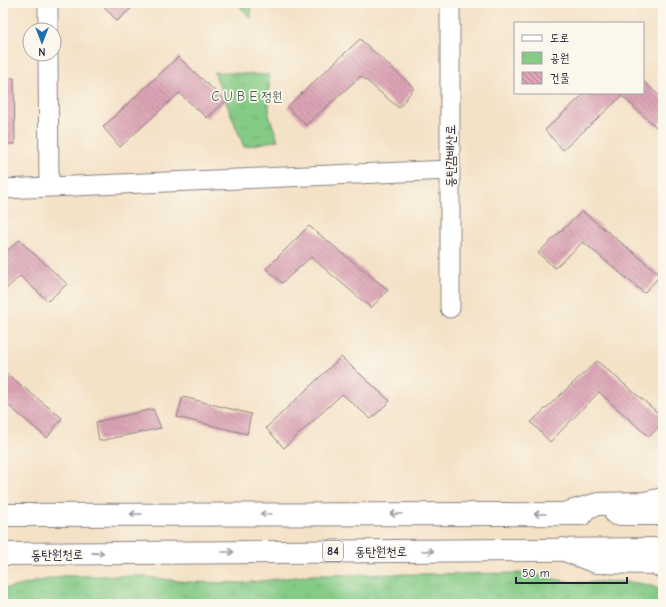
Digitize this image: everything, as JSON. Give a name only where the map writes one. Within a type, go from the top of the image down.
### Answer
[{"type":"main road","points":[[563,514],[598,504],[645,503],[663,499]]},
{"type":"main road","points":[[3,515],[663,514]]},
{"type":"main road","points":[[562,549],[596,562],[654,563],[663,567]]},
{"type":"main road","name":"동탄원천로","points":[[3,554],[663,549]]},
{"type":"street","points":[[48,3],[48,22]]},
{"type":"street","name":"동탄감배산로","points":[[450,3],[450,308]]},
{"type":"street","points":[[48,62],[49,187]]},
{"type":"street","points":[[3,189],[450,170]]},
{"type":"green space","points":[[237,3],[251,3],[251,19]]},
{"type":"green space","name":"C U B E 정원","points":[[214,72],[269,75],[269,115],[278,140],[244,147]]},
{"type":"green space","points":[[527,573],[557,580],[586,582],[631,582],[652,586],[663,591],[663,604],[3,604],[3,588],[62,576],[139,576],[187,582],[243,583],[312,575]]},
{"type":"building","points":[[101,3],[137,3],[117,21]]},
{"type":"building","points":[[360,39],[414,88],[399,108],[361,76],[306,125],[287,107]]},
{"type":"building","points":[[178,57],[226,101],[207,118],[179,93],[120,147],[103,127]]},
{"type":"building","points":[[3,78],[14,78],[15,144],[3,144]]},
{"type":"building","points":[[644,82],[663,99],[663,119],[656,127],[622,96],[563,150],[545,130],[584,94],[644,94]]},
{"type":"building","points":[[582,211],[661,275],[644,293],[583,242],[555,268],[538,253]]},
{"type":"building","points":[[309,226],[388,290],[371,308],[311,257],[282,283],[266,269]]},
{"type":"building","points":[[19,240],[67,284],[48,301],[20,276],[3,292],[3,255]]},
{"type":"building","points":[[341,357],[390,401],[371,419],[342,394],[284,448],[266,428]]},
{"type":"building","points":[[597,361],[663,417],[663,422],[649,437],[599,392],[550,442],[531,422]]},
{"type":"building","points":[[3,371],[62,418],[47,438],[3,401]]},
{"type":"building","points":[[183,397],[251,414],[247,434],[177,417]]},
{"type":"building","points":[[153,409],[161,428],[99,441],[96,422]]}]
